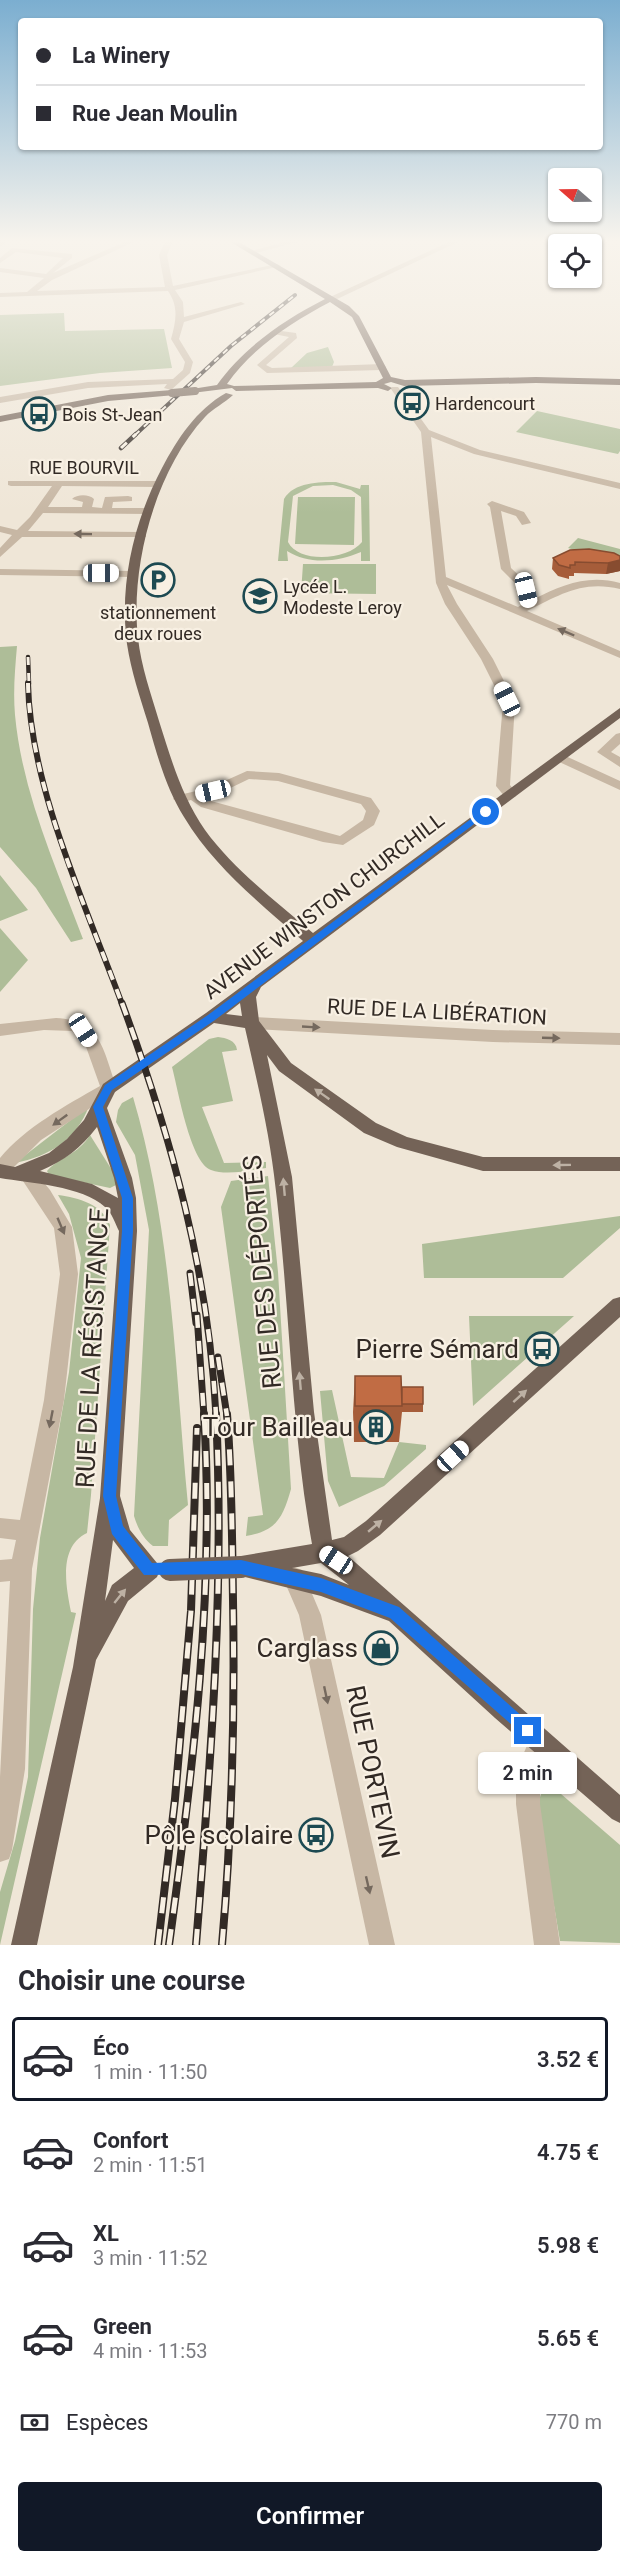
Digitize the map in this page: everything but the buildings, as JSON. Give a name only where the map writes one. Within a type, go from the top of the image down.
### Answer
[{"type":"main road","points":[[276,332],[230,376],[225,391],[198,419],[179,446],[158,484],[148,511],[132,574],[129,598],[138,666],[160,747],[180,799],[190,818],[216,852],[313,941]]},
{"type":"main road","points":[[363,332],[388,379],[399,386]]},
{"type":"main road","points":[[379,385],[381,381],[388,379]]},
{"type":"main road","points":[[0,419],[108,398],[199,391],[544,380],[620,382]]},
{"type":"main road","name":"AVENUE WINSTON CHURCHILL","points":[[109,1088],[212,1017],[620,712]]},
{"type":"main road","name":"RUE DES DÉPORTÉS","points":[[255,985],[248,997],[284,1179],[302,1404],[310,1476],[324,1552]]},
{"type":"main road","points":[[212,1017],[252,1023],[285,1067],[370,1128],[403,1142],[483,1164],[620,1164]]},
{"type":"main road","points":[[8,1174],[55,1158],[73,1144],[90,1124],[109,1088]]},
{"type":"main road","name":"RUE DE LA RÉSISTANCE","points":[[98,1107],[123,1178],[127,1198],[128,1231],[110,1496],[117,1529],[160,1570]]},
{"type":"main road","points":[[8,1174],[79,1188],[106,1197],[119,1209],[128,1231]]},
{"type":"main road","points":[[84,1666],[113,1604],[131,1583],[160,1570],[241,1567],[351,1545],[373,1528],[620,1305]]},
{"type":"main road","points":[[24,1945],[84,1666],[110,1496]]},
{"type":"main road","points":[[347,1568],[346,1561],[351,1545]]},
{"type":"main road","points":[[324,1552],[347,1568],[620,1811]]},
{"type":"main road","points":[[241,1567],[321,1585],[394,1612]]},
{"type":"street","points":[[162,394],[187,371],[189,362],[175,339],[177,332]]},
{"type":"street","points":[[276,332],[293,335],[293,338],[261,364],[265,369],[382,367]]},
{"type":"street","points":[[0,400],[88,385],[176,381]]},
{"type":"street","points":[[399,386],[426,432],[440,578],[446,594],[487,659],[508,702],[503,786],[510,794]]},
{"type":"street","points":[[426,432],[477,452],[620,486]]},
{"type":"street","name":"RUE BOURVIL","points":[[10,483],[158,484]]},
{"type":"street","points":[[0,554],[41,510],[59,484]]},
{"type":"street","points":[[77,499],[89,499],[86,510]]},
{"type":"street","points":[[106,511],[110,499],[128,499]]},
{"type":"street","points":[[522,608],[526,590],[518,578],[506,569],[494,505],[520,513],[526,523]]},
{"type":"street","points":[[41,510],[148,511]]},
{"type":"street","points":[[0,530],[20,534],[142,535]]},
{"type":"street","points":[[0,572],[132,574]]},
{"type":"street","points":[[440,578],[522,608],[620,655]]},
{"type":"street","points":[[522,608],[578,582],[593,580],[620,586]]},
{"type":"street","points":[[526,590],[560,591]]},
{"type":"street","points":[[620,737],[603,752],[620,763]]},
{"type":"street","points":[[559,757],[620,786]]},
{"type":"street","points":[[504,771],[524,784]]},
{"type":"street","points":[[180,799],[213,791],[247,775],[279,777],[366,801],[373,811],[369,822],[343,841],[328,839],[206,804],[194,796]]},
{"type":"street","name":"RUE DE LA LIBÉRATION","points":[[252,1023],[493,1036],[620,1039]]},
{"type":"street","points":[[0,1030],[68,1024],[83,1030],[94,1047],[109,1088],[82,1103],[9,1157],[8,1174],[44,1195],[63,1227],[68,1245],[69,1274],[54,1400],[28,1531],[11,1570],[13,1769],[0,1850]]},
{"type":"street","points":[[0,1528],[28,1531]]},
{"type":"street","name":"RUE PORTEVIN","points":[[294,1578],[310,1615],[382,1945]]},
{"type":"street","points":[[540,1742],[528,1771],[528,1804],[547,1945]]},
{"type":"green space","points":[[0,332],[165,332],[172,368],[100,373],[0,386]]},
{"type":"green space","points":[[328,347],[334,362],[332,367],[291,368],[307,353]]},
{"type":"green space","points":[[537,411],[620,429],[620,451],[618,454],[516,432]]},
{"type":"green space","points":[[336,482],[360,489],[361,485],[369,485],[370,561],[361,561],[361,552],[333,560],[314,560],[287,551],[288,561],[278,561],[284,499],[288,493],[300,486]],"holes":[[[333,485],[351,490],[361,497],[362,542],[346,553],[335,556],[313,556],[302,554],[294,549],[288,542],[293,496],[313,486]]]},
{"type":"green space","points":[[298,497],[355,497],[354,545],[295,544]]},
{"type":"green space","points":[[578,538],[620,549],[620,555],[614,561],[568,548]]},
{"type":"green space","points":[[303,564],[376,564],[376,594],[301,593]]},
{"type":"green space","points":[[17,646],[14,698],[19,744],[32,801],[83,939],[71,942],[36,888],[0,847],[0,647]]},
{"type":"green space","points":[[0,875],[28,910],[0,921]]},
{"type":"green space","points":[[0,928],[28,960],[0,992]]},
{"type":"green space","points":[[218,1037],[230,1040],[235,1044],[237,1050],[222,1052],[233,1101],[202,1107],[224,1163],[266,1162],[266,1168],[231,1173],[211,1170],[197,1154],[191,1140],[172,1067],[209,1039]]},
{"type":"green space","points":[[133,1097],[146,1147],[164,1248],[188,1505],[169,1520],[168,1546],[153,1546],[149,1543],[141,1533],[134,1516],[149,1230],[135,1155],[116,1122],[122,1103]]},
{"type":"green space","points":[[89,1106],[77,1128],[60,1145],[40,1156],[15,1163]]},
{"type":"green space","points":[[90,1135],[115,1175],[116,1185],[110,1188],[49,1175],[47,1171],[52,1166],[80,1147]]},
{"type":"green space","points":[[268,1176],[278,1272],[291,1489],[277,1521],[257,1534],[246,1536],[248,1517],[263,1515],[221,1207],[231,1181]]},
{"type":"green space","points":[[58,1195],[82,1200],[96,1207],[110,1225],[91,1495],[87,1533],[78,1539],[68,1557],[67,1591],[71,1612],[76,1613],[0,1945],[0,1892],[15,1841],[28,1777],[33,1609],[40,1538],[69,1372],[81,1258],[69,1214]]},
{"type":"green space","points":[[620,1216],[620,1228],[563,1278],[424,1278],[422,1244]]},
{"type":"green space","points":[[469,1316],[574,1316],[473,1406]]},
{"type":"green space","points":[[332,1390],[351,1477],[384,1478],[399,1442],[426,1445],[426,1449],[384,1486],[339,1507],[328,1481],[320,1391]]},
{"type":"green space","points":[[546,1781],[620,1845],[620,1943],[560,1941],[537,1805]]},
{"type":"railway","points":[[135,435],[249,332]]},
{"type":"railway","points":[[121,448],[136,434]]},
{"type":"railway","points":[[28,657],[29,684]]},
{"type":"railway","points":[[28,683],[31,723],[38,763],[49,804],[62,846],[122,1004]]},
{"type":"railway","points":[[122,1003],[156,1104],[185,1206],[205,1310],[216,1416]]},
{"type":"railway","points":[[190,1273],[196,1323]]},
{"type":"railway","points":[[197,1315],[204,1416]]},
{"type":"railway","points":[[218,1357],[227,1416]]},
{"type":"railway","points":[[169,1945],[194,1747],[200,1680],[207,1547],[204,1414]]},
{"type":"railway","points":[[196,1945],[215,1680],[219,1547],[216,1414]]},
{"type":"railway","points":[[222,1945],[230,1816],[234,1687],[232,1507],[227,1414]]},
{"type":"railway","points":[[158,1945],[175,1799],[191,1611],[197,1428]]},
{"type":"place","name":"Hardencourt","points":[[412,403]]},
{"type":"place","name":"Bois St-Jean","points":[[39,414]]},
{"type":"place","name":"stationnement deux roues","points":[[158,580]]},
{"type":"place","name":"Lycée L. Modeste Leroy","points":[[260,596]]},
{"type":"place","name":"Pierre Sémard","points":[[542,1349]]},
{"type":"place","name":"Tour Bailleau","points":[[376,1427]]},
{"type":"place","name":"Carglass","points":[[381,1648]]},
{"type":"place","name":"Pôle scolaire","points":[[316,1835]]},
{"type":"route","points":[[486,812],[212,1017],[109,1088],[102,1097],[98,1107],[123,1178],[127,1198],[128,1231],[110,1496],[117,1529],[124,1541],[149,1570],[241,1567],[321,1585],[394,1612],[528,1731]]}]
